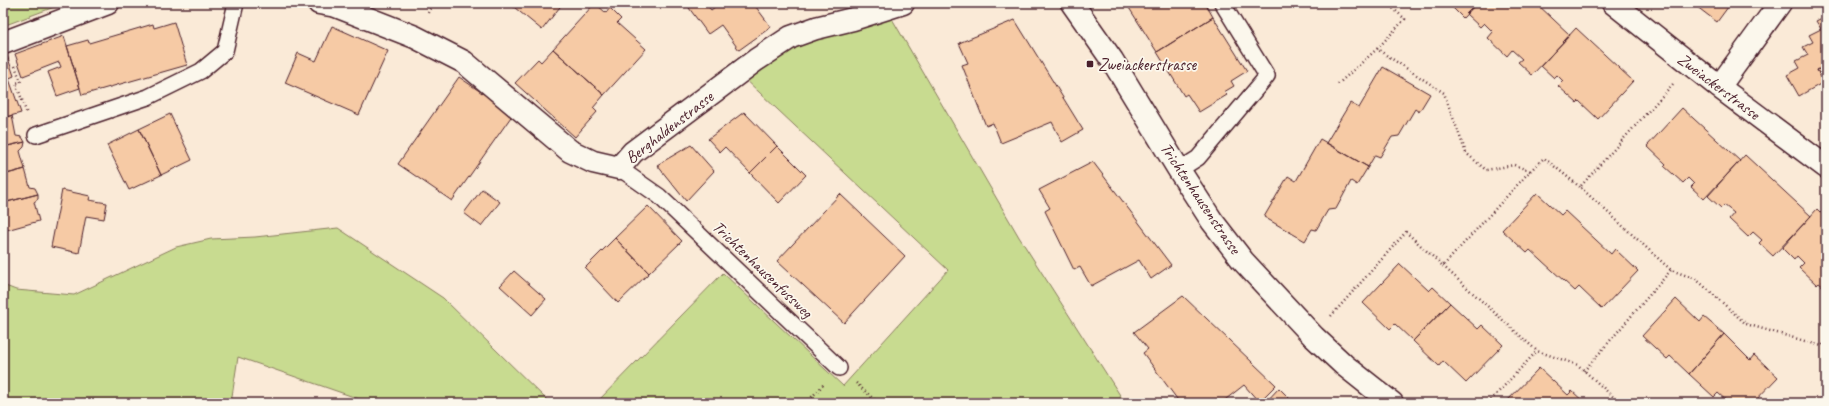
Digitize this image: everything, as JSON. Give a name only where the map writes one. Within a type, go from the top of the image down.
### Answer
[{"type":"street","points":[[3,43],[108,3]]},
{"type":"street","name":"Berghaldenstrasse","points":[[319,3],[336,6],[415,37],[464,62],[570,151],[593,162],[619,168],[633,152],[756,60],[791,37],[816,28],[853,19],[903,3]]},
{"type":"street","name":"Trichtenhausenstrasse","points":[[1072,3],[1112,60],[1212,221],[1243,261],[1278,300],[1334,356],[1392,403]]},
{"type":"street","name":"Zweiackerstrasse","points":[[1613,3],[1719,87],[1826,167]]},
{"type":"street","points":[[1719,87],[1780,3]]},
{"type":"lane","points":[[36,135],[148,97],[201,71],[225,51],[236,3]]},
{"type":"lane","points":[[1179,170],[1198,158],[1267,76],[1222,3]]},
{"type":"lane","name":"Trichtenhausenfussweg","points":[[619,168],[659,196],[839,368]]},
{"type":"path","points":[[1338,84],[1377,49],[1405,19],[1387,3]]},
{"type":"path","points":[[1377,49],[1444,93],[1466,153],[1486,170],[1514,165],[1530,171]]},
{"type":"path","points":[[1580,187],[1691,65]]},
{"type":"path","points":[[16,83],[27,112]]},
{"type":"path","points":[[1444,266],[1530,171],[1544,158],[1580,187],[1671,270],[1696,280],[1746,324],[1822,346],[1826,341]]},
{"type":"path","points":[[1328,320],[1406,232],[1536,351],[1578,365],[1620,403]]},
{"type":"path","points":[[1584,371],[1671,270]]},
{"type":"path","points":[[1488,403],[1536,351]]},
{"type":"path","points":[[839,368],[878,403]]},
{"type":"path","points":[[1823,403],[1820,398],[1826,389]]},
{"type":"green space","points":[[3,3],[65,3],[3,26]]},
{"type":"green space","points":[[891,17],[1019,237],[1125,403],[596,403],[723,273],[843,386],[948,270],[743,77],[794,45]]},
{"type":"green space","points":[[338,228],[443,298],[550,403],[371,403],[238,357],[231,403],[3,403],[3,285],[16,290],[74,295],[176,247],[211,239],[255,237]]},
{"type":"building","points":[[509,3],[563,3],[542,30]]},
{"type":"building","points":[[595,3],[606,13],[610,8],[621,19],[617,23],[646,49],[604,95],[553,49]]},
{"type":"building","points":[[696,3],[705,3],[711,10],[720,3],[753,3],[771,27],[739,50],[721,25],[708,34],[689,8]]},
{"type":"building","points":[[1126,3],[1205,3],[1213,17],[1157,52]]},
{"type":"building","points":[[1453,3],[1477,3],[1463,18],[1450,5]]},
{"type":"building","points":[[1477,3],[1536,3],[1570,35],[1532,75],[1518,62],[1522,59],[1512,50],[1507,56],[1488,38],[1493,32],[1484,23],[1480,27],[1466,14]]},
{"type":"building","points":[[1692,3],[1731,3],[1717,22]]},
{"type":"building","points":[[1826,16],[1826,66],[1817,70],[1824,82],[1799,96],[1787,75],[1800,68],[1796,61],[1808,55],[1803,47],[1813,42],[1809,35],[1821,29],[1816,21]]},
{"type":"building","points":[[1213,17],[1247,71],[1231,81],[1234,86],[1224,92],[1227,95],[1199,112],[1187,94],[1184,96],[1157,52]]},
{"type":"building","points":[[1015,20],[1083,130],[1062,142],[1052,122],[1001,143],[993,123],[986,126],[962,65],[968,63],[959,43]]},
{"type":"building","points":[[174,22],[187,65],[82,95],[67,46],[88,40],[89,43],[153,24],[154,28]]},
{"type":"building","points":[[332,26],[388,51],[359,115],[285,83],[298,53],[316,61]]},
{"type":"building","points":[[1576,28],[1633,81],[1598,119],[1579,101],[1577,103],[1558,86],[1563,81],[1557,75],[1554,78],[1541,66]]},
{"type":"building","points":[[64,36],[80,88],[57,96],[48,72],[61,67],[59,62],[23,76],[15,54]]},
{"type":"building","points":[[553,49],[604,95],[593,108],[597,112],[575,137],[515,83],[538,59],[541,62]]},
{"type":"building","points":[[7,55],[14,76],[3,81],[3,56]]},
{"type":"building","points":[[1826,66],[1826,85],[1817,70]]},
{"type":"building","points":[[1383,67],[1430,94],[1419,112],[1415,109],[1399,136],[1392,137],[1380,157],[1375,155],[1368,167],[1326,143],[1350,103],[1359,108]]},
{"type":"building","points":[[459,77],[513,114],[452,201],[398,164]]},
{"type":"building","points":[[9,79],[21,113],[3,118],[3,81]]},
{"type":"building","points":[[1682,108],[1740,161],[1704,199],[1691,187],[1694,184],[1688,178],[1683,183],[1664,166],[1666,164],[1647,146]]},
{"type":"building","points":[[744,112],[777,146],[750,173],[725,147],[720,152],[708,139]]},
{"type":"building","points":[[170,114],[192,160],[161,175],[139,129]]},
{"type":"building","points":[[12,115],[16,136],[22,137],[25,142],[3,147],[3,118]]},
{"type":"building","points":[[139,129],[161,175],[129,190],[107,145]]},
{"type":"building","points":[[1320,139],[1368,167],[1357,185],[1351,181],[1336,209],[1328,210],[1316,230],[1312,229],[1305,241],[1264,217],[1288,176],[1296,181]]},
{"type":"building","points":[[25,142],[24,147],[20,151],[25,169],[3,175],[3,147]]},
{"type":"building","points":[[691,145],[714,171],[686,201],[657,165]]},
{"type":"building","points":[[777,146],[806,175],[779,203],[750,173]]},
{"type":"building","points":[[1745,155],[1811,216],[1773,256],[1759,243],[1762,240],[1753,232],[1748,237],[1729,219],[1734,213],[1724,205],[1721,208],[1708,196]]},
{"type":"building","points":[[1093,162],[1171,265],[1151,279],[1139,260],[1091,286],[1080,267],[1074,270],[1045,211],[1050,208],[1039,190]]},
{"type":"building","points":[[25,169],[30,187],[35,188],[38,194],[3,203],[3,175]]},
{"type":"building","points":[[482,189],[500,202],[481,226],[464,213]]},
{"type":"building","points":[[62,190],[90,196],[89,200],[107,203],[104,219],[86,216],[79,253],[51,247]]},
{"type":"building","points":[[1537,193],[1561,215],[1565,211],[1611,254],[1615,249],[1638,271],[1602,309],[1579,287],[1575,291],[1530,250],[1527,253],[1502,230]]},
{"type":"building","points":[[38,194],[38,199],[34,202],[39,221],[3,231],[3,203]]},
{"type":"building","points":[[840,194],[905,256],[844,323],[777,261]]},
{"type":"building","points":[[648,206],[682,241],[649,273],[615,238]]},
{"type":"building","points":[[1817,209],[1826,218],[1826,289],[1819,283],[1817,285],[1799,268],[1804,263],[1797,256],[1794,260],[1782,248]]},
{"type":"building","points":[[615,238],[649,273],[618,303],[585,268]]},
{"type":"building","points":[[1400,264],[1429,291],[1433,287],[1450,303],[1413,341],[1395,324],[1390,329],[1363,303]]},
{"type":"building","points":[[514,271],[546,299],[532,315],[500,286]]},
{"type":"building","points":[[1183,296],[1276,385],[1259,402],[1244,385],[1221,403],[1188,403],[1187,401],[1180,403],[1143,353],[1148,349],[1134,332]]},
{"type":"building","points":[[1676,299],[1700,322],[1704,317],[1724,334],[1689,374],[1670,356],[1667,359],[1642,336]]},
{"type":"building","points":[[1450,303],[1478,329],[1482,325],[1503,345],[1466,383],[1443,361],[1439,366],[1413,341]]},
{"type":"building","points":[[1724,334],[1750,360],[1754,355],[1778,377],[1753,403],[1729,403],[1718,393],[1714,397],[1689,374]]},
{"type":"building","points":[[1539,368],[1568,395],[1572,391],[1585,403],[1505,403]]},
{"type":"building","points":[[1279,388],[1291,400],[1287,403],[1265,403]]},
{"type":"place","name":"Zweiackerstrasse","points":[[1090,64]]}]
